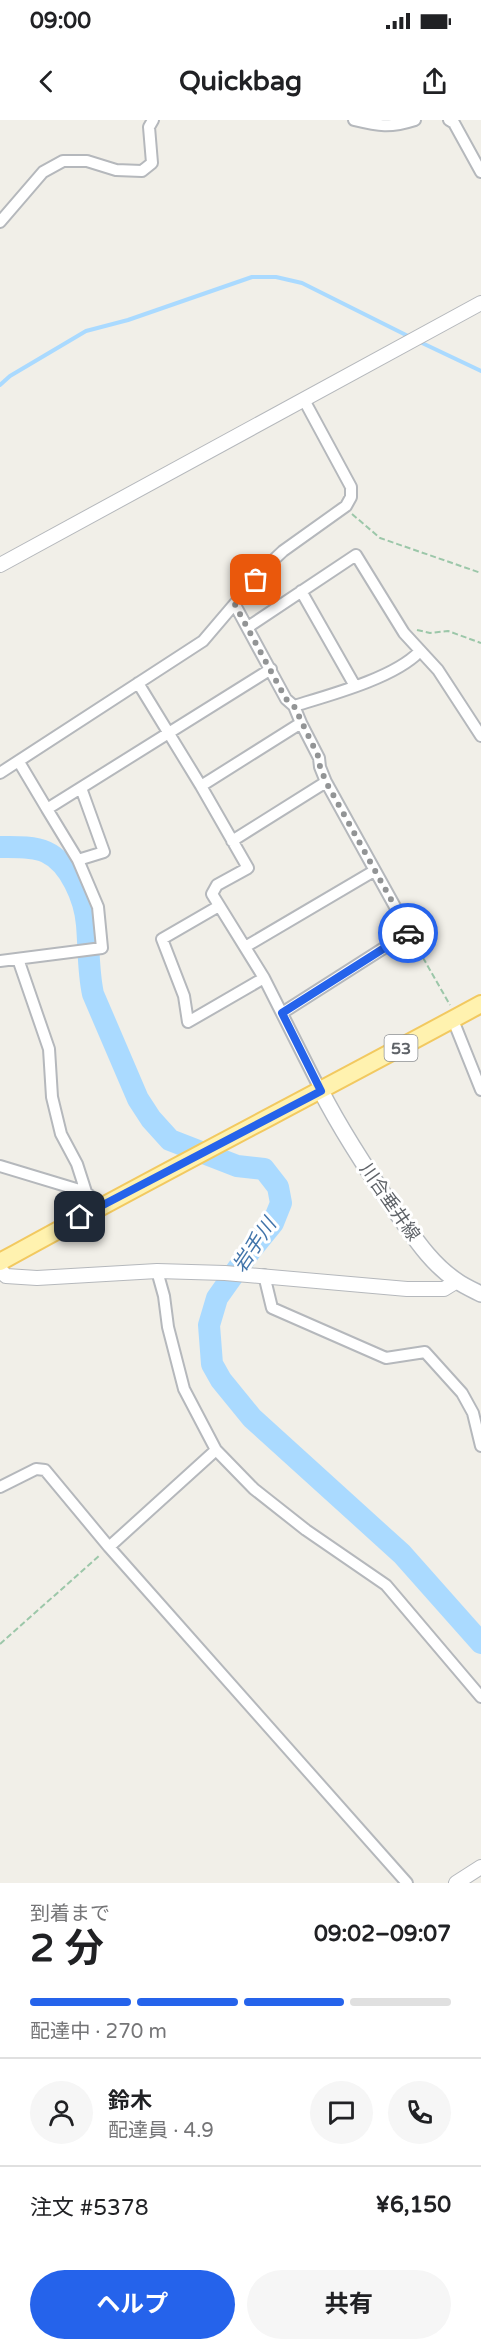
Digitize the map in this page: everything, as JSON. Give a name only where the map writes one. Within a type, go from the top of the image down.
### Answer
[{"type":"main road","name":"53","points":[[0,1262],[100,1206],[321,1091],[481,1004]]},
{"type":"main road","name":"川合垂井線","points":[[321,1091],[338,1125],[362,1163],[411,1233],[437,1264],[457,1281],[481,1294]]},
{"type":"street","points":[[0,222],[44,172],[63,161],[87,161],[116,170],[142,171],[152,163],[149,127],[153,120]]},
{"type":"street","points":[[354,120],[380,127],[398,126],[415,120]]},
{"type":"street","points":[[449,120],[454,123],[481,172]]},
{"type":"street","points":[[0,565],[481,303]]},
{"type":"street","points":[[0,773],[203,641],[266,567],[283,551],[346,506],[351,497],[351,487],[304,400]]},
{"type":"street","points":[[248,627],[356,555],[404,633],[419,652],[438,670],[481,736]]},
{"type":"street","points":[[301,591],[355,686]]},
{"type":"street","points":[[235,605],[286,699],[294,706],[319,758],[326,782],[409,932],[282,1013]]},
{"type":"street","points":[[294,706],[355,686],[409,663],[419,652]]},
{"type":"street","points":[[47,809],[271,669]]},
{"type":"street","points":[[138,683],[248,868],[217,885],[212,894],[264,978],[321,1091]]},
{"type":"street","points":[[201,786],[301,723]]},
{"type":"street","points":[[0,961],[102,948],[98,907],[78,860],[20,762]]},
{"type":"street","points":[[232,841],[326,782]]},
{"type":"street","points":[[78,860],[104,852],[81,788]]},
{"type":"street","points":[[244,947],[374,870]]},
{"type":"street","points":[[219,906],[162,939],[184,996],[188,1022],[264,978]]},
{"type":"street","points":[[18,959],[49,1049],[52,1098],[61,1134],[77,1164],[86,1192],[100,1206]]},
{"type":"street","points":[[455,1019],[481,1090]]},
{"type":"street","points":[[0,1166],[86,1192]]},
{"type":"street","points":[[0,1270],[6,1276],[37,1278],[157,1271],[225,1273],[407,1289],[444,1289],[457,1281]]},
{"type":"street","points":[[157,1271],[184,1389],[216,1450],[254,1490],[335,1551],[386,1584],[481,1697]]},
{"type":"street","points":[[261,1275],[273,1308],[386,1358],[425,1352],[462,1393],[473,1413],[481,1446]]},
{"type":"street","points":[[109,1547],[216,1450]]},
{"type":"street","points":[[0,1487],[36,1469],[45,1470],[109,1547],[406,1883]]},
{"type":"street","points":[[456,1883],[481,1867]]},
{"type":"path","points":[[346,506],[380,538],[481,573]]},
{"type":"path","points":[[404,633],[415,629],[430,633],[448,631],[481,643]]},
{"type":"path","points":[[409,932],[455,1019]]},
{"type":"path","points":[[0,1644],[109,1547]]},
{"type":"waterway","points":[[0,385],[10,376],[86,331],[128,320],[252,277],[276,277],[302,283],[410,337]]},
{"type":"waterway","points":[[420,342],[481,371]]},
{"type":"waterway","name":"岩手川","points":[[0,847],[29,848],[46,852],[62,864],[75,883],[86,915],[93,994],[138,1099],[151,1119],[170,1140],[237,1166],[264,1169],[278,1187],[281,1203],[273,1223],[217,1298],[209,1325],[212,1364],[221,1380],[252,1418],[402,1554],[481,1643]]},
{"type":"way so far","points":[[256,580],[235,605],[286,699],[294,706],[319,758],[326,782],[408,933]]},
{"type":"route","points":[[80,1217],[321,1091],[282,1013],[408,933]]}]
